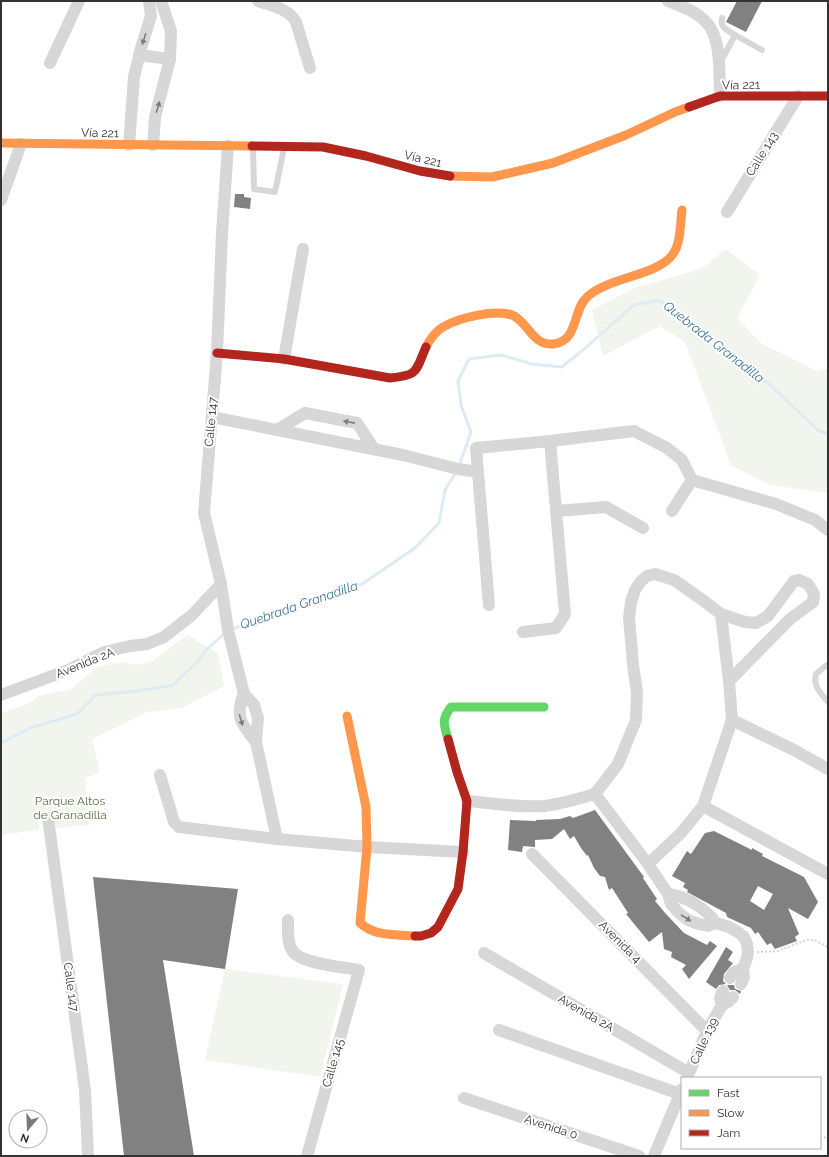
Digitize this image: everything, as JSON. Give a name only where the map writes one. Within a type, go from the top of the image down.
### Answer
[{"type":"street","points":[[50,63],[80,1]]},
{"type":"street","points":[[129,145],[134,77],[151,16],[149,1]]},
{"type":"street","points":[[153,145],[155,117],[170,59],[171,31],[161,1]]},
{"type":"street","points":[[258,1],[279,8],[292,15],[296,22],[310,68]]},
{"type":"street","points":[[668,1],[696,14],[706,22],[713,32],[719,58],[720,96]]},
{"type":"street","points":[[139,55],[170,59]]},
{"type":"street","name":"Vía 221","points":[[1,143],[323,147],[366,156],[420,172],[454,177],[492,177],[553,163],[626,134],[675,112],[720,96],[828,96]]},
{"type":"street","name":"Calle 143","points":[[727,212],[798,96]]},
{"type":"street","points":[[1,200],[21,144]]},
{"type":"street","name":"Calle 147","points":[[228,146],[222,233],[217,353],[204,513],[221,584],[228,630],[244,694]]},
{"type":"street","points":[[217,353],[284,359],[390,378],[405,376],[415,371],[420,364],[428,342],[434,333],[456,321],[496,313],[513,315],[537,340],[552,344],[563,342],[569,338],[585,298],[614,282],[660,264],[666,261],[673,254],[676,246],[682,210]]},
{"type":"street","points":[[284,359],[303,248]]},
{"type":"street","points":[[277,430],[305,413],[357,423],[374,449]]},
{"type":"street","points":[[212,417],[374,449],[458,469],[478,472]]},
{"type":"street","points":[[489,606],[476,448],[634,431],[667,448],[682,460],[692,480],[776,504],[815,520],[828,530]]},
{"type":"street","points":[[523,632],[556,628],[565,614],[550,441]]},
{"type":"street","points":[[672,511],[692,480]]},
{"type":"street","points":[[556,511],[606,507],[643,528]]},
{"type":"street","points":[[467,801],[521,806],[544,806],[564,803],[595,794],[618,764],[636,720],[637,692],[629,618],[631,602],[635,590],[647,576],[655,574],[662,575],[674,580],[721,614],[751,623],[762,621],[768,616],[794,581],[796,580],[808,584],[814,594],[813,602],[790,619],[730,681]]},
{"type":"street","name":"Avenida 2A","points":[[1,695],[68,670],[104,652],[147,644],[164,637],[192,615],[221,584]]},
{"type":"street","points":[[648,864],[681,833],[703,806],[732,720],[730,681],[721,614]]},
{"type":"street","points":[[256,742],[242,726],[238,712],[244,694],[254,705],[258,718],[256,742],[277,839]]},
{"type":"street","points":[[347,716],[366,807],[367,847],[360,923],[367,929],[376,933],[421,936],[431,933],[438,927],[450,906],[458,889],[463,852],[467,801],[456,772],[445,728],[445,715],[451,707],[544,707]]},
{"type":"street","points":[[732,720],[794,750],[828,769]]},
{"type":"street","points":[[160,775],[174,822],[179,827],[277,839],[367,847],[463,852]]},
{"type":"street","points":[[595,794],[648,864],[668,894],[671,904],[679,913],[688,920],[699,924],[708,926],[716,924],[729,927],[738,932],[744,938],[747,944],[747,958],[743,969],[734,972],[736,981]]},
{"type":"street","points":[[703,806],[828,874]]},
{"type":"street","name":"Calle 147","points":[[48,818],[84,1090],[88,1156]]},
{"type":"street","name":"Avenida 4","points":[[532,854],[707,1031]]},
{"type":"street","name":"Calle 145","points":[[288,920],[288,935],[292,950],[297,956],[307,960],[359,970],[306,1156]]},
{"type":"street","name":"Avenida 2A","points":[[484,953],[688,1076]]},
{"type":"street","name":"Calle 139","points":[[688,1076],[707,1031],[722,1005],[720,998],[728,994]]},
{"type":"street","points":[[499,1030],[681,1092],[654,1156]]},
{"type":"street","name":"Avenida 0","points":[[464,1098],[639,1156]]},
{"type":"lane","points":[[722,18],[721,22],[724,28],[762,50]]},
{"type":"lane","points":[[719,66],[735,35]]},
{"type":"lane","points":[[253,146],[254,190],[275,192],[284,146]]},
{"type":"lane","points":[[828,664],[816,674],[815,684],[828,702]]},
{"type":"path","points":[[748,952],[778,952],[806,940],[814,940],[828,947]]},
{"type":"green space","points":[[726,249],[760,275],[737,318],[762,344],[817,371],[828,368],[828,493],[770,485],[731,465],[685,342],[660,326],[603,356],[592,310],[634,288],[701,269]]},
{"type":"green space","name":"Parque Altos de Granadilla","points":[[187,635],[218,653],[224,686],[182,708],[147,712],[92,739],[100,772],[85,778],[89,825],[56,828],[52,812],[38,814],[39,830],[7,834],[1,837],[1,714],[28,704],[39,696],[71,689],[97,667],[123,662],[136,665],[153,661]]},
{"type":"green space","points":[[225,969],[343,984],[320,1077],[205,1060]]},
{"type":"building","points":[[737,1],[762,1],[746,32],[726,22]]},
{"type":"building","points":[[235,194],[244,194],[244,197],[251,198],[250,209],[234,207]]},
{"type":"building","points":[[595,810],[644,877],[643,878],[657,899],[655,901],[666,914],[684,933],[707,945],[710,941],[717,946],[689,979],[682,969],[686,965],[671,957],[672,952],[664,949],[662,932],[649,942],[626,914],[628,913],[612,888],[609,890],[605,877],[600,876],[594,868],[588,855],[587,856],[581,848],[574,836],[570,839],[564,829],[552,839],[535,840],[535,847],[523,846],[522,852],[508,850],[510,820],[536,821],[560,819],[570,816],[573,818]]},
{"type":"building","points":[[714,831],[752,850],[752,848],[763,854],[762,856],[804,877],[818,902],[808,919],[788,908],[799,934],[795,937],[797,941],[775,949],[771,943],[767,945],[758,932],[755,934],[751,928],[727,917],[726,913],[687,892],[688,890],[683,887],[685,883],[672,876],[687,851],[691,854],[705,833]],"holes":[[[758,886],[773,894],[764,910],[750,901]]]},
{"type":"building","points":[[93,877],[238,889],[225,969],[163,960],[194,1156],[124,1156]]},
{"type":"building","points":[[726,947],[733,952],[728,960],[733,963],[724,974],[723,981],[726,984],[719,985],[716,989],[706,982]]},
{"type":"building","points":[[727,985],[734,985],[735,989],[741,991],[740,994],[735,990],[730,990]]},
{"type":"waterway","name":"Quebrada Granadilla","points":[[459,466],[471,432],[461,405],[458,381],[469,359],[501,355],[532,364],[562,367],[634,305],[659,300],[700,328],[725,353],[767,382],[818,430],[828,434]]},
{"type":"waterway","name":"Quebrada Granadilla","points":[[232,629],[362,584],[415,548],[439,523],[445,490],[457,471]]},
{"type":"waterway","name":"Quebrada Granadilla","points":[[1,743],[30,728],[77,714],[96,695],[138,691],[173,685],[197,662],[207,649],[225,633]]},
{"type":"traffic: fast","points":[[448,739],[444,722],[451,707],[544,707]]},
{"type":"traffic: slow","points":[[450,176],[492,177],[553,163],[626,135],[689,107]]},
{"type":"traffic: slow","points":[[1,143],[252,146]]},
{"type":"traffic: slow","points":[[426,347],[435,333],[443,327],[468,317],[498,313],[514,316],[541,342],[554,344],[562,341],[568,337],[582,303],[587,297],[596,290],[607,285],[656,267],[666,261],[673,254],[678,244],[682,210]]},
{"type":"traffic: slow","points":[[347,716],[366,807],[367,847],[360,923],[372,931],[379,933],[415,936]]},
{"type":"traffic: jam","points":[[689,107],[720,96],[828,96]]},
{"type":"traffic: jam","points":[[252,146],[323,147],[366,156],[420,171],[450,176]]},
{"type":"traffic: jam","points":[[217,353],[284,359],[390,378],[399,377],[415,371],[426,347]]},
{"type":"traffic: jam","points":[[415,936],[431,933],[438,927],[458,889],[463,852],[467,801],[448,739]]}]
